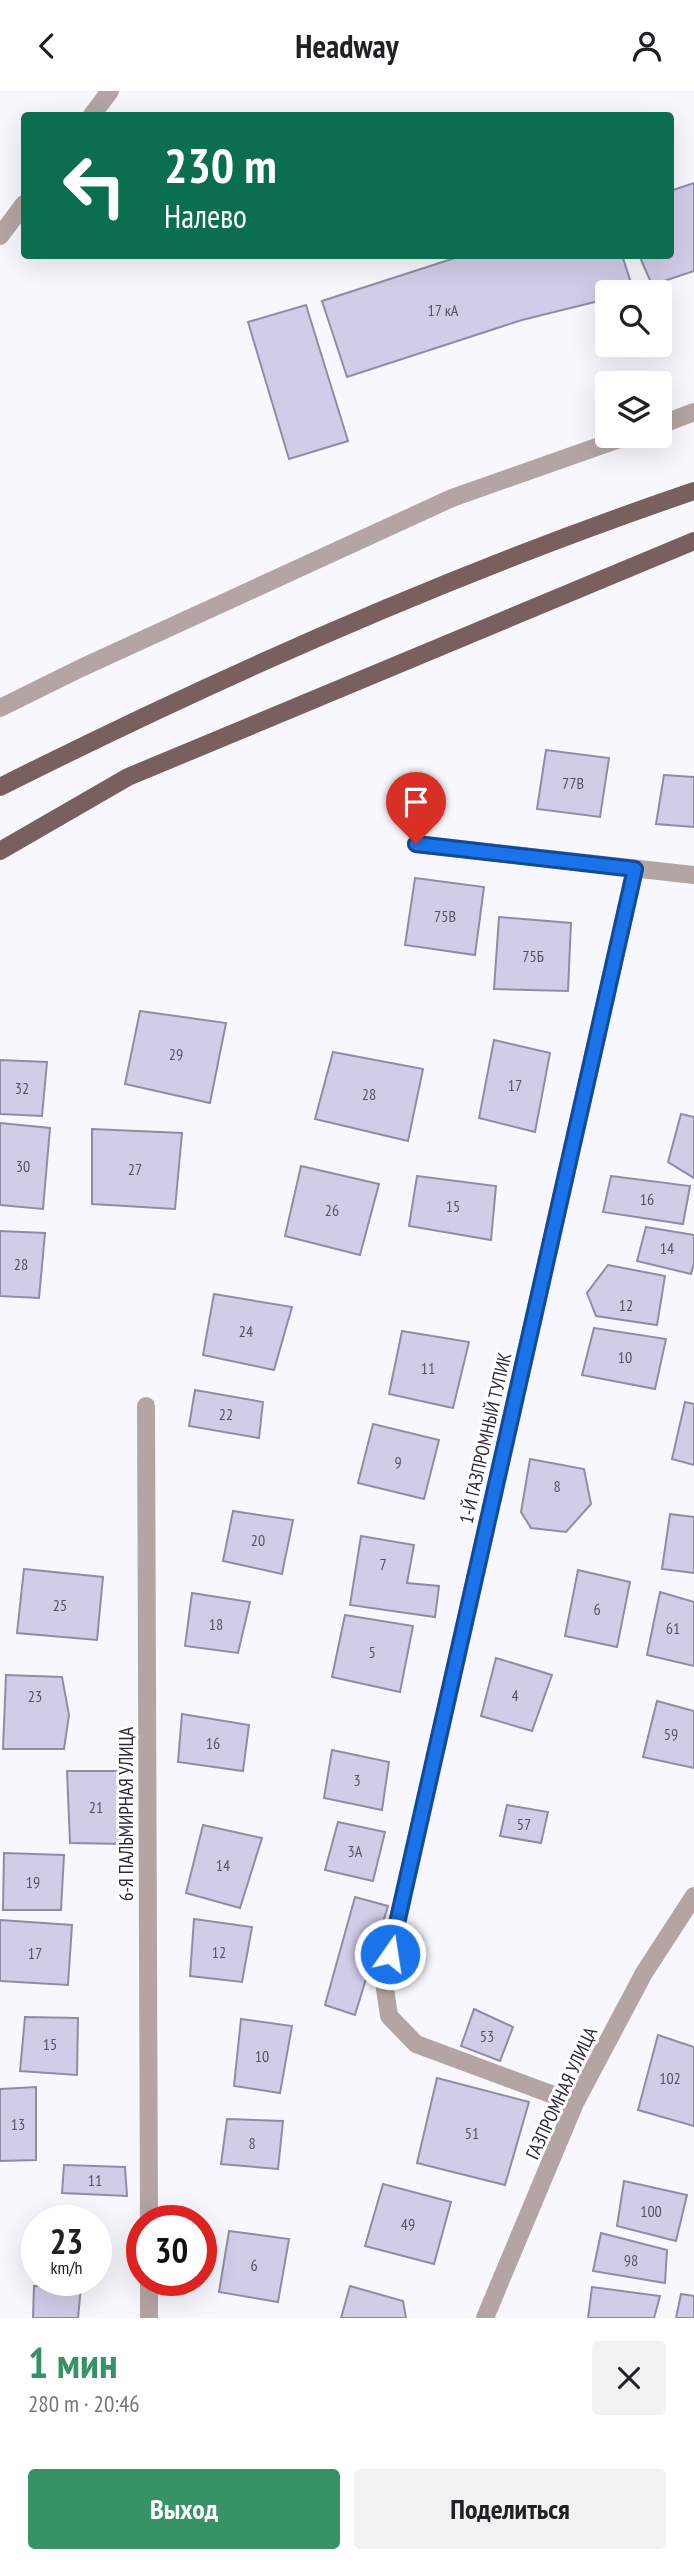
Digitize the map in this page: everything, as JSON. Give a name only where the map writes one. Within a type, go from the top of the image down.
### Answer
[{"type":"main road","points":[[0,787],[84,745],[362,617],[572,534],[694,491]]},
{"type":"main road","points":[[0,851],[128,777],[694,541]]},
{"type":"street","points":[[94,112],[110,91]]},
{"type":"street","points":[[0,236],[21,208]]},
{"type":"street","points":[[672,420],[694,412]]},
{"type":"street","points":[[0,708],[81,668],[452,498],[595,448]]},
{"type":"street","points":[[416,844],[694,875]]},
{"type":"street","name":"1-Й ГАЗПРОМНЫЙ ТУПИК","points":[[575,2103],[416,2044],[388,2017],[384,1982],[635,869]]},
{"type":"street","name":"6-Я ПАЛЬМИРНАЯ УЛИЦА","points":[[146,1406],[149,2205]]},
{"type":"street","name":"ГАЗПРОМНАЯ УЛИЦА","points":[[485,2318],[575,2103],[644,1973],[694,1896]]},
{"type":"street","points":[[149,2296],[149,2318]]},
{"type":"building","points":[[694,183],[694,271],[667,280],[650,280],[641,259],[674,259],[674,190]]},
{"type":"building","points":[[452,259],[623,259],[630,280],[595,280],[595,302],[522,320],[347,377],[322,301]]},
{"type":"building","points":[[306,305],[348,441],[289,459],[248,322]]},
{"type":"building","points":[[546,750],[609,758],[600,817],[537,809]]},
{"type":"building","points":[[664,775],[694,777],[694,827],[656,824]]},
{"type":"building","points":[[415,878],[484,887],[475,955],[405,945]]},
{"type":"building","points":[[499,917],[571,923],[568,991],[494,989]]},
{"type":"building","points":[[140,1011],[226,1023],[210,1103],[125,1084]]},
{"type":"building","points":[[494,1040],[550,1053],[535,1132],[479,1118]]},
{"type":"building","points":[[333,1052],[423,1069],[408,1141],[315,1119]]},
{"type":"building","points":[[0,1060],[47,1062],[42,1116],[0,1114]]},
{"type":"building","points":[[681,1114],[694,1117],[694,1178],[668,1162]]},
{"type":"building","points":[[0,1123],[50,1128],[43,1209],[0,1205]]},
{"type":"building","points":[[92,1129],[182,1133],[175,1209],[92,1204]]},
{"type":"building","points":[[301,1166],[379,1184],[360,1255],[285,1236]]},
{"type":"building","points":[[417,1176],[496,1186],[491,1240],[409,1226]]},
{"type":"building","points":[[611,1176],[690,1186],[683,1224],[603,1212]]},
{"type":"building","points":[[646,1227],[694,1235],[694,1263],[691,1274],[637,1261]]},
{"type":"building","points":[[0,1231],[45,1233],[39,1298],[0,1296]]},
{"type":"building","points":[[608,1265],[665,1276],[657,1325],[596,1316],[587,1293]]},
{"type":"building","points":[[214,1294],[292,1307],[274,1370],[203,1355]]},
{"type":"building","points":[[594,1328],[666,1339],[655,1389],[582,1375]]},
{"type":"building","points":[[402,1331],[469,1342],[453,1408],[389,1394]]},
{"type":"building","points":[[195,1390],[263,1402],[259,1438],[189,1426]]},
{"type":"building","points":[[685,1402],[694,1404],[694,1465],[672,1459]]},
{"type":"building","points":[[373,1424],[439,1440],[424,1499],[358,1483]]},
{"type":"building","points":[[530,1459],[584,1469],[591,1504],[566,1532],[531,1528],[521,1512]]},
{"type":"building","points":[[233,1511],[293,1520],[282,1574],[223,1561]]},
{"type":"building","points":[[670,1514],[694,1517],[694,1573],[662,1569]]},
{"type":"building","points":[[361,1536],[414,1545],[407,1583],[439,1586],[435,1617],[350,1605]]},
{"type":"building","points":[[24,1569],[103,1577],[97,1640],[17,1633]]},
{"type":"building","points":[[578,1570],[630,1582],[617,1647],[565,1636]]},
{"type":"building","points":[[660,1592],[694,1602],[694,1666],[647,1655]]},
{"type":"building","points":[[192,1593],[250,1602],[238,1653],[185,1646]]},
{"type":"building","points":[[345,1615],[413,1626],[400,1692],[332,1677]]},
{"type":"building","points":[[496,1658],[552,1675],[532,1731],[481,1716]]},
{"type":"building","points":[[6,1675],[62,1677],[69,1715],[64,1749],[3,1749]]},
{"type":"building","points":[[657,1701],[694,1711],[694,1768],[643,1757]]},
{"type":"building","points":[[182,1714],[249,1725],[243,1771],[178,1762]]},
{"type":"building","points":[[332,1750],[389,1762],[382,1810],[324,1798]]},
{"type":"building","points":[[67,1771],[122,1771],[125,1844],[70,1843]]},
{"type":"building","points":[[507,1805],[548,1812],[541,1843],[500,1836]]},
{"type":"building","points":[[338,1822],[385,1832],[373,1881],[325,1870]]},
{"type":"building","points":[[203,1825],[262,1838],[240,1908],[186,1893]]},
{"type":"building","points":[[4,1853],[64,1855],[61,1910],[3,1910]]},
{"type":"building","points":[[355,1897],[388,1906],[355,2015],[325,2005]]},
{"type":"building","points":[[194,1919],[252,1927],[242,1982],[190,1976]]},
{"type":"building","points":[[0,1920],[72,1925],[68,1985],[0,1981]]},
{"type":"building","points":[[474,2009],[513,2027],[500,2061],[461,2046]]},
{"type":"building","points":[[25,2017],[78,2018],[77,2075],[20,2071]]},
{"type":"building","points":[[241,2019],[292,2026],[280,2093],[234,2086]]},
{"type":"building","points":[[658,2035],[694,2047],[694,2126],[638,2110]]},
{"type":"building","points":[[437,2078],[529,2102],[505,2185],[417,2163]]},
{"type":"building","points":[[36,2087],[36,2160],[0,2161],[0,2089]]},
{"type":"building","points":[[227,2119],[283,2121],[278,2169],[221,2164]]},
{"type":"building","points":[[64,2165],[125,2167],[127,2196],[62,2193]]},
{"type":"building","points":[[624,2181],[687,2195],[676,2241],[617,2226]]},
{"type":"building","points":[[383,2184],[451,2202],[434,2264],[365,2246]]},
{"type":"building","points":[[229,2231],[289,2239],[278,2302],[219,2292]]},
{"type":"building","points":[[601,2233],[667,2250],[665,2283],[593,2271]]},
{"type":"building","points":[[350,2286],[403,2301],[406,2318],[341,2318]]},
{"type":"building","points":[[592,2287],[660,2296],[654,2318],[588,2318]]},
{"type":"building","points":[[681,2294],[694,2296],[694,2318],[676,2318]]},
{"type":"building","points":[[34,2296],[80,2296],[78,2318],[33,2318]]},
{"type":"route","points":[[390,1954],[635,869],[416,844]]}]
